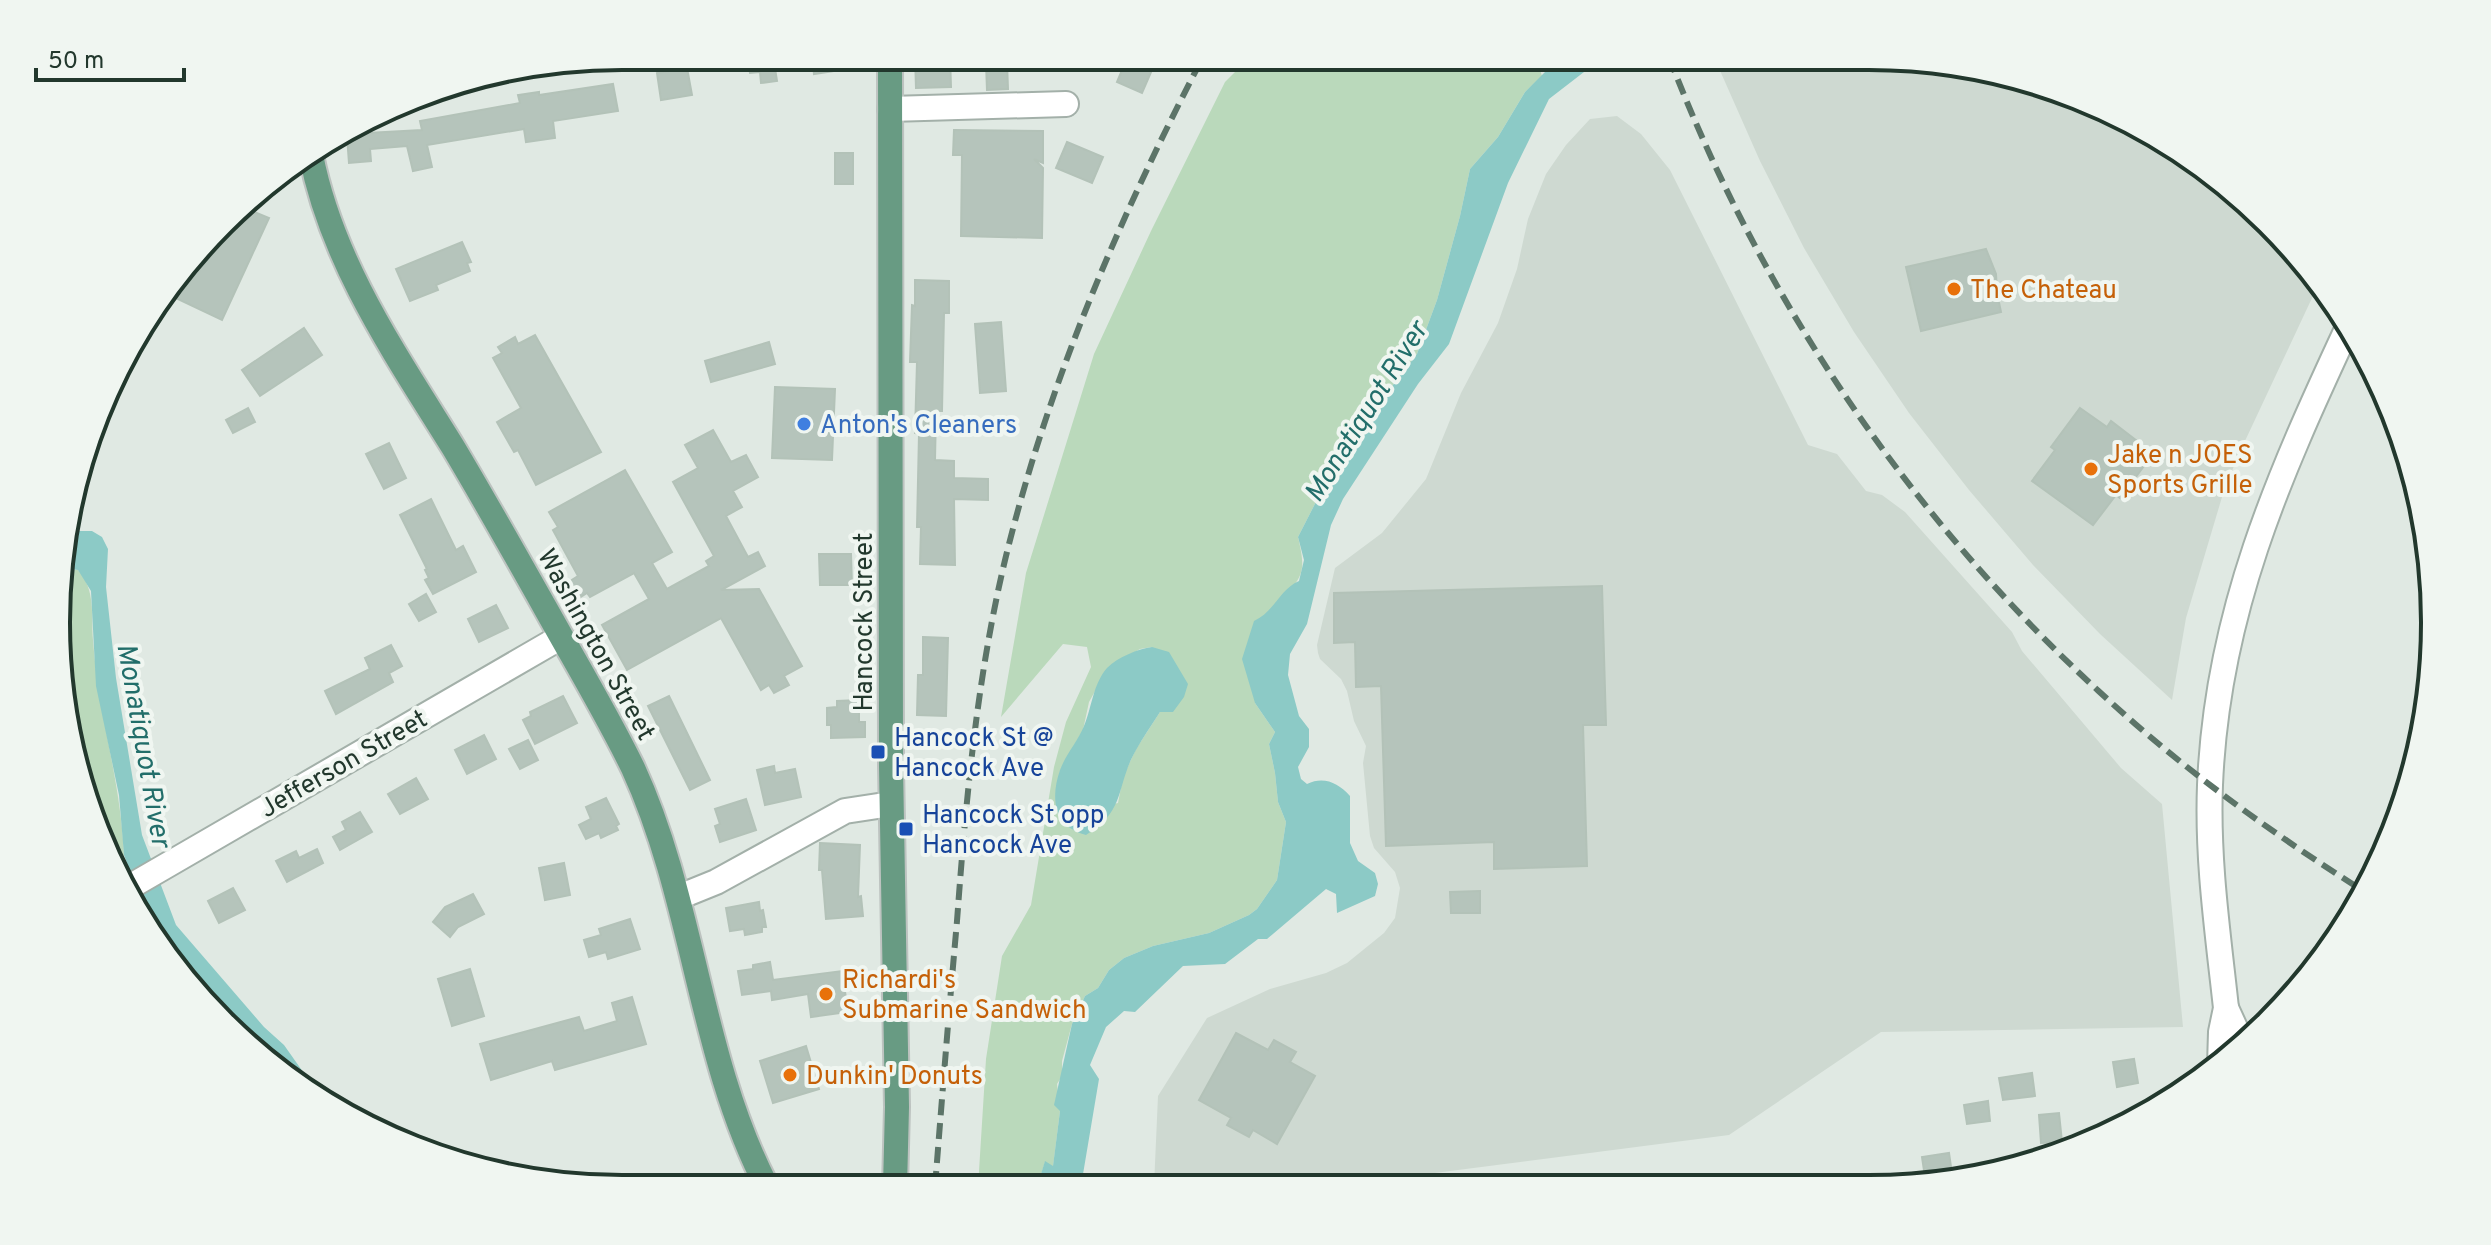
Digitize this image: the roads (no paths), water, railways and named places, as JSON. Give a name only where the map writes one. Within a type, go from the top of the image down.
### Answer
[{"type":"main road","name":"Hancock Street","points":[[890,70],[891,804],[897,1107],[895,1175]]},
{"type":"main road","name":"Washington Street","points":[[314,165],[328,217],[364,298],[488,506],[604,711],[634,771],[679,897],[728,1091],[762,1175]]},
{"type":"street","points":[[890,109],[1066,104]]},
{"type":"street","points":[[2221,1048],[2226,1008],[2213,886],[2210,819],[2212,753],[2228,644],[2248,566],[2278,482],[2343,339]]},
{"type":"street","name":"Jefferson Street","points":[[136,883],[561,637]]},
{"type":"street","points":[[679,897],[716,882],[845,811],[891,804]]},
{"type":"street","points":[[2226,1008],[2238,1034]]},
{"type":"water","points":[[1547,70],[1594,70],[1584,72],[1549,99],[1508,183],[1449,344],[1418,384],[1343,499],[1331,525],[1307,624],[1290,654],[1288,675],[1299,716],[1309,729],[1309,747],[1298,767],[1301,779],[1307,784],[1330,782],[1350,796],[1350,843],[1358,861],[1375,873],[1378,884],[1375,896],[1337,913],[1336,894],[1326,889],[1267,939],[1258,939],[1225,964],[1183,966],[1135,1012],[1124,1011],[1106,1027],[1090,1065],[1099,1079],[1083,1175],[1041,1175],[1045,1161],[1053,1166],[1060,1111],[1054,1105],[1072,1024],[1085,996],[1098,988],[1109,970],[1124,958],[1153,946],[1209,933],[1249,915],[1257,909],[1277,880],[1286,822],[1278,802],[1269,744],[1275,732],[1255,703],[1242,659],[1254,621],[1299,581],[1304,560],[1298,537],[1342,451],[1417,354],[1437,300],[1470,169],[1498,137],[1525,92]]},
{"type":"water","points":[[78,531],[92,531],[102,537],[108,549],[106,587],[116,678],[142,835],[176,925],[264,1027],[284,1045],[304,1074],[258,1038],[207,987],[163,929],[131,875],[124,855],[119,795],[96,686],[91,591],[78,570],[73,569]]},
{"type":"water","points":[[1152,647],[1169,652],[1188,684],[1184,697],[1173,712],[1160,712],[1136,750],[1108,816],[1086,835],[1075,831],[1061,819],[1055,801],[1057,781],[1065,758],[1087,719],[1102,674],[1128,654]]},
{"type":"railway","points":[[936,1175],[969,784],[987,646],[1006,556],[1023,491],[1065,363],[1143,177],[1196,70]]},
{"type":"railway","points":[[1674,70],[1749,235],[1797,320],[1849,402],[1907,481],[1968,556],[2034,628],[2104,696],[2166,750],[2263,824],[2354,885]]},
{"type":"place","name":"The Chateau","points":[[1954,289]]},
{"type":"place","name":"Anton's Cleaners","points":[[804,424]]},
{"type":"place","name":"Jake n JOES Sports Grille","points":[[2091,469]]},
{"type":"place","name":"Hancock St @ Hancock Ave","points":[[878,752]]},
{"type":"place","name":"Hancock St opp Hancock Ave","points":[[906,829]]},
{"type":"place","name":"Richardi's Submarine Sandwich","points":[[826,994]]},
{"type":"place","name":"Dunkin' Donuts","points":[[790,1075]]},
{"type":"water label","name":"Monatiquot River","points":[[1365,411]]},
{"type":"water label","name":"Monatiquot River","points":[[145,745]]}]
